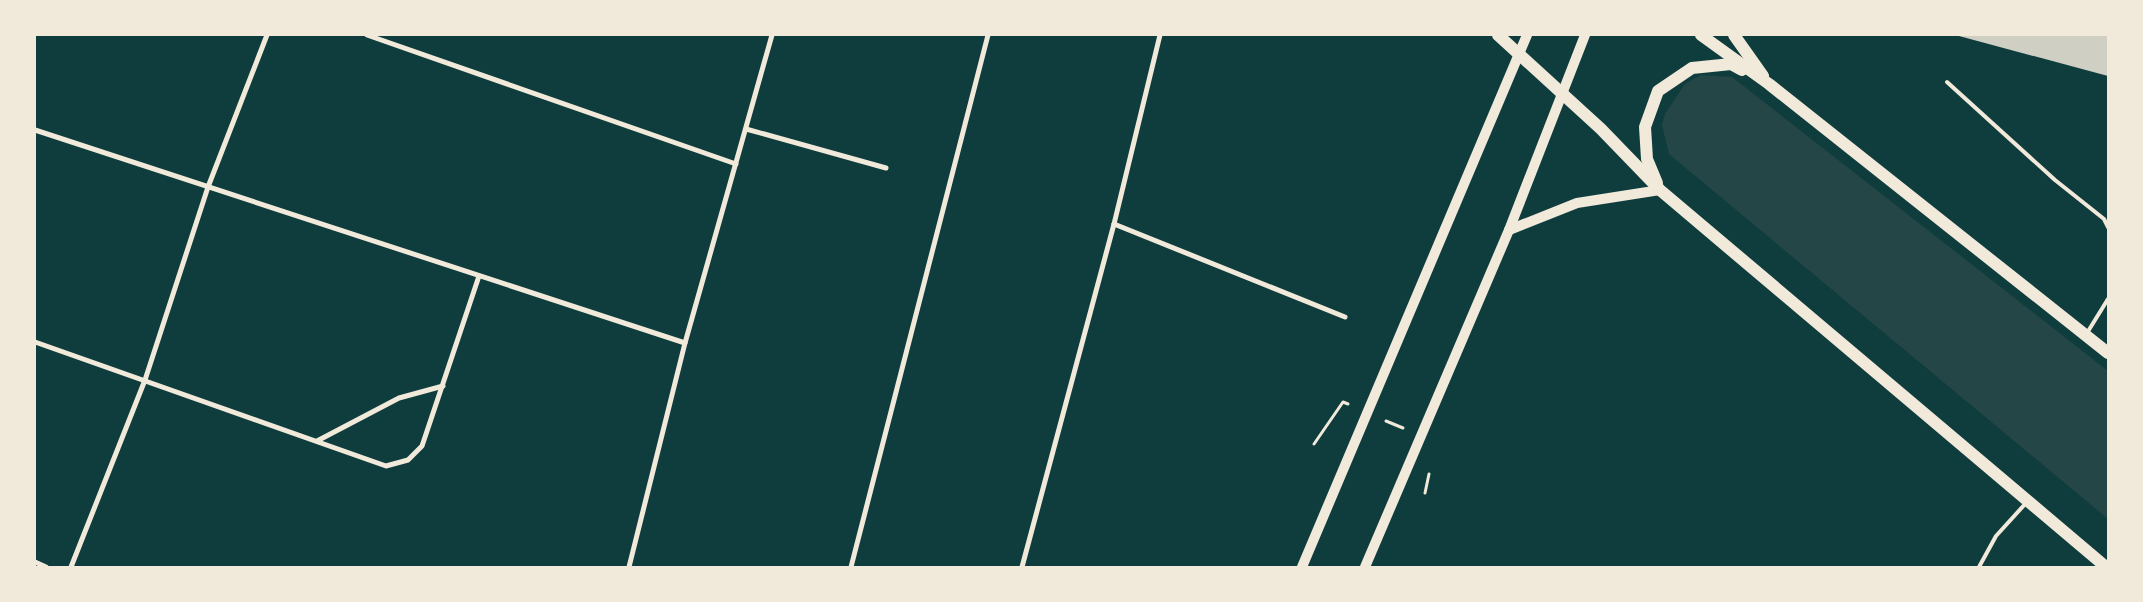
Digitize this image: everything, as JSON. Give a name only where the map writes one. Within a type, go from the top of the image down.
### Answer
[{"type":"main road","points":[[1498,35],[1520,53],[1601,129],[1660,190],[2106,567]]},
{"type":"main road","points":[[1302,567],[1528,35]]},
{"type":"main road","points":[[1365,567],[1509,230],[1585,35]]},
{"type":"main road","points":[[1702,35],[1769,84],[2108,353]]},
{"type":"main road","points":[[1734,35],[1769,84]]},
{"type":"main road","points":[[1660,190],[1647,159],[1645,127],[1658,91],[1692,68],[1731,64],[1769,84]]},
{"type":"main road","points":[[1509,230],[1577,203],[1660,190]]},
{"type":"street","points":[[71,567],[145,380],[208,187],[267,35]]},
{"type":"street","points":[[366,35],[736,164]]},
{"type":"street","points":[[629,567],[685,343],[772,35]]},
{"type":"street","points":[[851,567],[988,35]]},
{"type":"street","points":[[1022,567],[1114,224],[1160,35]]},
{"type":"street","points":[[746,129],[886,168]]},
{"type":"street","points":[[35,130],[685,343]]},
{"type":"street","points":[[1114,224],[1345,317]]},
{"type":"street","points":[[35,342],[386,466],[408,460],[422,446],[479,276]]},
{"type":"street","points":[[317,441],[399,398],[442,386]]},
{"type":"street","points":[[35,562],[46,567]]},
{"type":"lane","points":[[1948,82],[2055,180],[2104,219],[2108,227]]},
{"type":"lane","points":[[2086,335],[2108,299]]},
{"type":"lane","points":[[1979,567],[1996,536],[2028,501]]},
{"type":"path","points":[[1314,444],[1343,402],[1351,406]]},
{"type":"path","points":[[1386,420],[1411,432]]},
{"type":"shaded area","points":[[1701,75],[1732,77],[2108,371],[2108,519],[1669,154],[1662,125],[1665,114],[1685,84]]},
{"type":"building","points":[[1959,35],[2108,35],[2108,76],[1959,36]]}]
